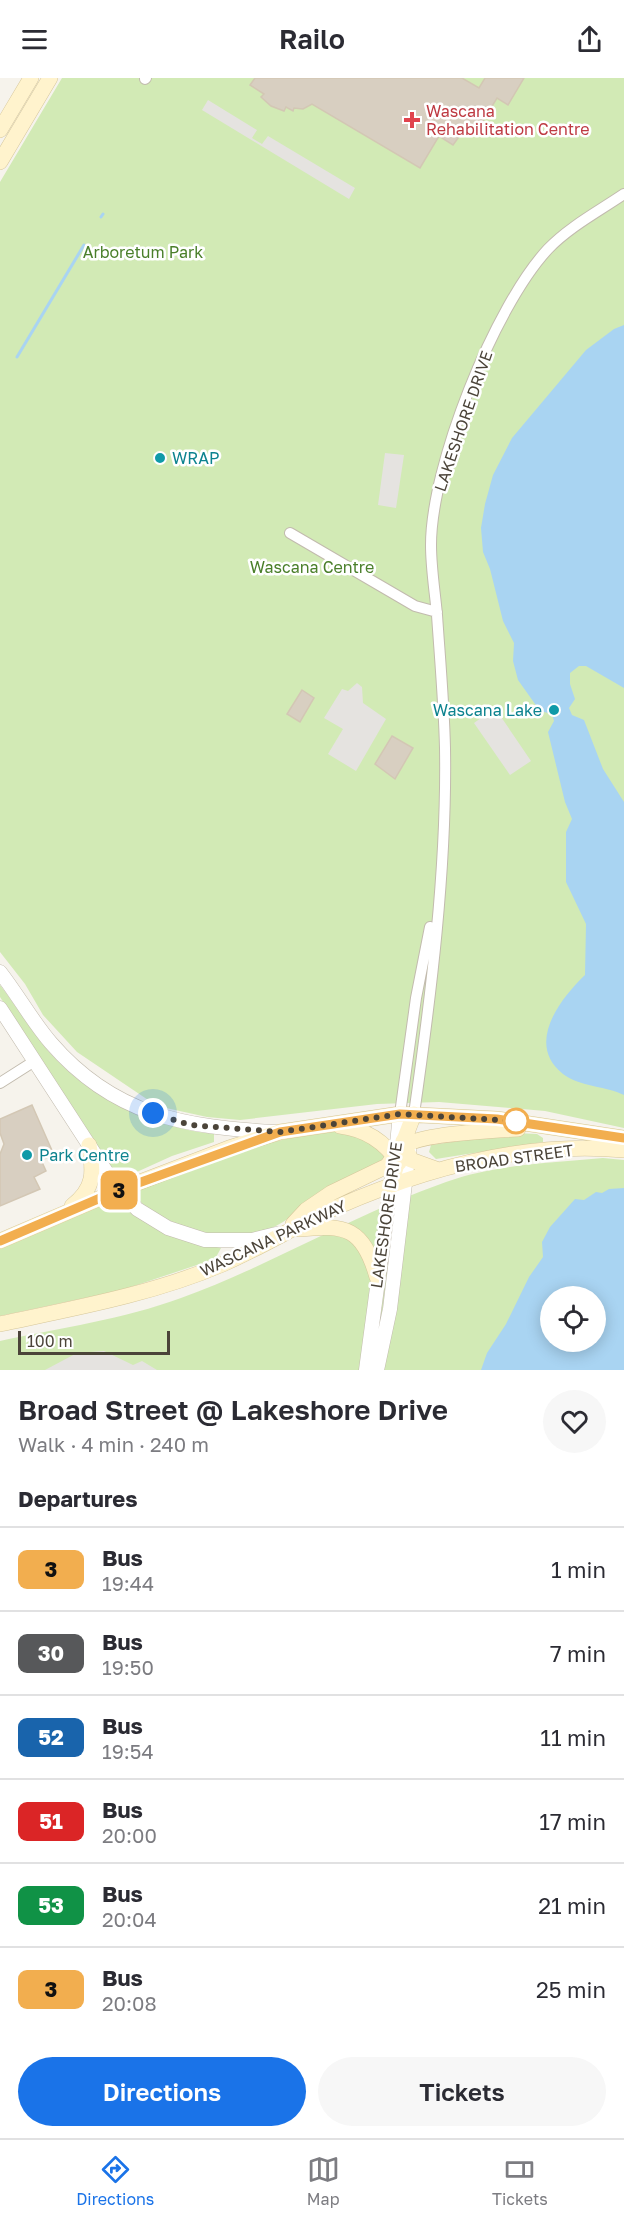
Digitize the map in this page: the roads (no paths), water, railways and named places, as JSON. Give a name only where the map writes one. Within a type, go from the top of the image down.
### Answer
[{"type":"main road","points":[[2,121],[32,78]]},
{"type":"main road","points":[[0,162],[50,78]]},
{"type":"main road","points":[[0,1241],[119,1190],[280,1132],[407,1114],[403,1152],[407,1179]]},
{"type":"main road","name":"BROAD STREET","points":[[407,1114],[551,1125],[624,1138]]},
{"type":"main road","points":[[328,1125],[349,1127],[370,1135],[403,1152],[417,1164],[439,1170]]},
{"type":"main road","points":[[287,1231],[306,1210],[331,1193],[387,1166],[403,1152],[470,1132],[551,1125]]},
{"type":"main road","points":[[60,1216],[92,1185],[93,1168],[89,1145]]},
{"type":"main road","name":"BROAD STREET","points":[[439,1170],[503,1156],[562,1149],[624,1150]]},
{"type":"main road","points":[[391,1184],[403,1152]]},
{"type":"main road","name":"WASCANA PARKWAY","points":[[0,1324],[82,1306],[183,1279],[224,1264],[287,1231],[391,1184],[439,1170]]},
{"type":"main road","points":[[287,1231],[321,1227],[340,1228],[351,1233],[365,1244],[377,1277]]},
{"type":"street","points":[[2,121],[21,127]]},
{"type":"street","name":"LAKESHORE DRIVE","points":[[407,1114],[415,1001],[438,883],[445,748],[431,544],[435,499],[478,367],[527,273],[550,247],[624,194]]},
{"type":"street","points":[[290,533],[415,606],[437,612]]},
{"type":"street","points":[[0,972],[51,1043],[90,1080],[116,1096],[138,1108],[190,1125],[280,1132]]},
{"type":"street","points":[[0,1008],[33,1062],[119,1190],[137,1209],[153,1220],[187,1236],[225,1242],[252,1240],[287,1231]]},
{"type":"street","points":[[0,1083],[33,1062]]},
{"type":"street","name":"LAKESHORE DRIVE","points":[[377,1370],[390,1310],[407,1179]]},
{"type":"street","name":"LAKESHORE DRIVE","points":[[366,1370],[391,1184]]},
{"type":"water","name":"Wascana Lake","points":[[624,325],[624,688],[586,666],[579,666],[570,673],[570,684],[575,699],[569,708],[572,715],[584,720],[603,769],[624,802],[624,1095],[585,1084],[563,1074],[552,1062],[547,1049],[550,1022],[566,996],[585,975],[586,924],[566,882],[566,832],[572,819],[565,802],[548,732],[554,721],[552,714],[540,711],[518,680],[513,661],[514,643],[503,621],[490,569],[483,552],[481,528],[493,475],[512,438],[586,350],[614,329]]},
{"type":"water","points":[[624,1188],[624,1370],[481,1370],[487,1353],[506,1324],[529,1277],[543,1257],[542,1242],[550,1227],[575,1199],[584,1200],[596,1192],[602,1193],[609,1189]]},
{"type":"waterway","points":[[17,357],[84,245]]},
{"type":"place","name":"Wascana Rehabilitation Centre","points":[[412,120]]},
{"type":"place","name":"WRAP","points":[[160,458]]},
{"type":"place","name":"Wascana Lake","points":[[554,710]]},
{"type":"place","name":"Park Centre","points":[[27,1155]]},
{"type":"park label","name":"Arboretum Park","points":[[143,252]]},
{"type":"park label","name":"Wascana Centre","points":[[312,567]]}]
